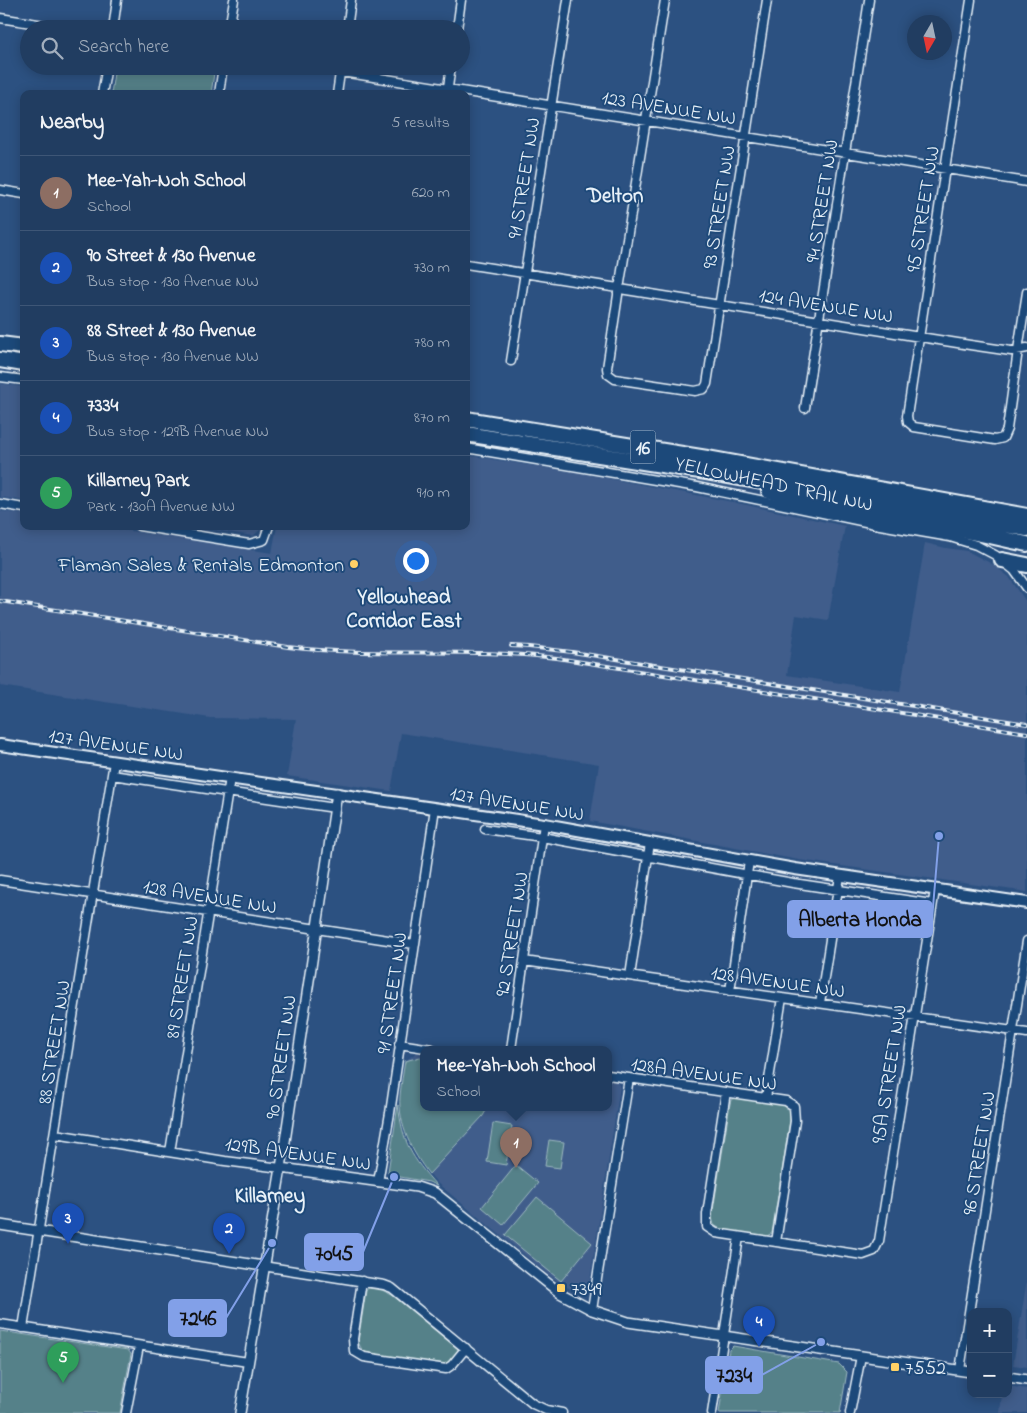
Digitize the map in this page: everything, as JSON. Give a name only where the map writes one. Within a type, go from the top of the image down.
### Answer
[{"type":"highway","points":[[0,344],[20,346]]},
{"type":"highway","points":[[0,360],[20,363]]},
{"type":"highway","name":"YELLOWHEAD TRAIL NW","points":[[470,420],[819,478],[1027,516]]},
{"type":"highway","name":"YELLOWHEAD TRAIL NW","points":[[470,435],[706,472],[1027,529]]},
{"type":"highway","points":[[706,472],[794,498],[1027,544]]},
{"type":"highway","points":[[819,478],[880,482],[1027,506]]},
{"type":"highway","points":[[1002,560],[1027,565]]},
{"type":"main road","name":"127 AVENUE NW","points":[[0,745],[544,824],[749,861],[1027,904]]},
{"type":"street","points":[[114,20],[117,0]]},
{"type":"street","points":[[231,20],[234,0]]},
{"type":"street","points":[[348,20],[351,0]]},
{"type":"street","points":[[458,20],[461,0]]},
{"type":"street","name":"91 STREET NW","points":[[511,361],[568,0]]},
{"type":"street","points":[[619,289],[665,0]]},
{"type":"street","name":"93 STREET NW","points":[[619,289],[606,368],[608,374],[615,379],[695,392],[704,389],[767,0]]},
{"type":"street","name":"94 STREET NW","points":[[805,408],[869,0]]},
{"type":"street","name":"95 STREET NW","points":[[971,0],[906,416],[908,422],[914,427],[995,440],[1003,438],[1007,429],[1018,350]]},
{"type":"street","points":[[0,18],[20,21]]},
{"type":"street","points":[[103,90],[105,75]]},
{"type":"street","points":[[220,90],[222,75]]},
{"type":"street","points":[[338,90],[340,75]]},
{"type":"street","name":"123 AVENUE NW","points":[[370,75],[442,90]]},
{"type":"street","points":[[447,90],[450,75]]},
{"type":"street","name":"123 AVENUE NW","points":[[470,94],[550,105],[1027,182]]},
{"type":"street","points":[[0,190],[20,193]]},
{"type":"street","name":"124 AVENUE NW","points":[[470,265],[1011,351],[1027,348]]},
{"type":"street","points":[[1018,350],[1027,292]]},
{"type":"street","points":[[0,377],[20,380]]},
{"type":"street","name":"YELLOWHEAD TRAIL NW","points":[[470,449],[697,487],[880,525],[950,537],[976,545],[995,555],[1014,570],[1027,588]]},
{"type":"street","points":[[0,504],[20,507]]},
{"type":"street","points":[[164,530],[249,544],[264,540],[268,530]]},
{"type":"street","name":"88 STREET NW","points":[[24,1328],[114,762]]},
{"type":"street","name":"127 AVENUE NW","points":[[112,775],[335,808]]},
{"type":"street","name":"89 STREET NW","points":[[170,1152],[230,778]]},
{"type":"street","name":"90 STREET NW","points":[[240,1413],[281,1168],[337,794]]},
{"type":"street","name":"91 STREET NW","points":[[378,1182],[435,808]]},
{"type":"street","name":"92 STREET NW","points":[[511,1046],[544,824]]},
{"type":"street","name":"127 AVENUE NW","points":[[484,829],[542,837],[747,875],[932,904]]},
{"type":"street","points":[[630,976],[650,843]]},
{"type":"street","points":[[730,990],[749,861]]},
{"type":"street","points":[[820,1004],[840,876]]},
{"type":"street","name":"128 AVENUE NW","points":[[0,880],[414,944]]},
{"type":"street","name":"95A STREET NW","points":[[776,1242],[863,1255],[874,1251],[879,1241],[935,890]]},
{"type":"street","name":"96 STREET NW","points":[[960,1370],[1027,941]]},
{"type":"street","name":"128 AVENUE NW","points":[[524,961],[1027,1033]]},
{"type":"street","points":[[766,1098],[782,998]]},
{"type":"street","points":[[400,1044],[420,1047]]},
{"type":"street","name":"128A AVENUE NW","points":[[612,1076],[786,1101],[794,1106],[795,1121],[776,1242]]},
{"type":"street","points":[[592,1310],[629,1078]]},
{"type":"street","points":[[726,1092],[707,1214],[707,1227],[716,1233],[776,1242]]},
{"type":"street","name":"129B AVENUE NW","points":[[55,1134],[417,1187],[442,1197],[548,1283],[576,1302],[592,1310],[628,1322],[967,1371]]},
{"type":"street","points":[[0,1224],[384,1285],[392,1288],[466,1348],[533,1404],[537,1411],[562,1413]]},
{"type":"street","points":[[712,1413],[739,1237]]},
{"type":"street","points":[[362,1281],[353,1339],[354,1351],[364,1358],[446,1368],[452,1365],[466,1348]]},
{"type":"street","points":[[0,1324],[248,1362]]},
{"type":"street","points":[[126,1413],[139,1346]]},
{"type":"street","points":[[850,1413],[860,1356]]},
{"type":"street","points":[[1012,1378],[1027,1380]]},
{"type":"shaded area","points":[[0,383],[20,386],[20,500],[0,497]]},
{"type":"shaded area","points":[[470,456],[580,473],[733,502],[845,526],[828,620],[796,615],[787,675],[900,692],[925,543],[967,551],[994,565],[1009,577],[1027,603],[1027,892],[799,860],[590,821],[599,764],[401,733],[391,791],[287,776],[296,719],[210,718],[0,686],[0,511],[20,514],[20,530],[125,530],[272,553],[276,530],[470,530]]},
{"type":"shaded area","points":[[216,530],[260,530],[253,536]]},
{"type":"shaded area","points":[[416,1053],[420,1054],[420,1111],[612,1111],[612,1081],[617,1082],[620,1087],[589,1287],[575,1292],[551,1277],[437,1183],[420,1162],[409,1141],[404,1126],[400,1098],[405,1061]]},
{"type":"shaded area","points":[[1027,1280],[1027,1367],[1013,1365]]},
{"type":"shaded area","points":[[1012,1387],[1027,1389],[1027,1413],[1000,1413],[1002,1398],[1012,1398]]},
{"type":"green space","points":[[114,75],[214,75],[212,90],[112,90]]},
{"type":"green space","points":[[420,1057],[420,1111],[486,1111],[429,1174],[407,1138],[401,1117],[400,1092],[405,1061]]},
{"type":"green space","points":[[735,1098],[783,1105],[790,1111],[772,1233],[767,1236],[722,1230],[714,1225],[712,1217],[730,1104],[731,1100]]},
{"type":"green space","points":[[398,1105],[403,1130],[410,1149],[437,1186],[429,1182],[389,1175]]},
{"type":"green space","points":[[493,1123],[512,1126],[506,1165],[487,1162]]},
{"type":"green space","points":[[549,1140],[564,1142],[560,1168],[545,1166]]},
{"type":"green space","points":[[516,1165],[538,1183],[503,1225],[482,1207]]},
{"type":"green space","points":[[537,1197],[592,1243],[561,1281],[505,1235]]},
{"type":"green space","points":[[368,1288],[382,1290],[392,1295],[458,1349],[455,1356],[445,1364],[370,1354],[362,1350],[358,1342]]},
{"type":"green space","points":[[0,1331],[128,1350],[131,1354],[120,1413],[0,1413]]},
{"type":"green space","points":[[733,1346],[839,1364],[847,1372],[840,1413],[719,1413],[729,1350]]},
{"type":"railway","points":[[0,601],[288,647],[355,652],[490,653],[557,658],[1027,733]]},
{"type":"railway","points":[[511,646],[572,652],[1027,724]]},
{"type":"place","name":"Flaman Sales & Rentals Edmonton","points":[[354,564]]},
{"type":"place","name":"Alberta Honda","points":[[939,836]]},
{"type":"place","name":"Mee-Yah-Noh School","points":[[516,1168]]},
{"type":"place","name":"7045","points":[[394,1177]]},
{"type":"place","name":"7246","points":[[272,1243]]},
{"type":"place","name":"88 Street & 130 Avenue","points":[[68,1244]]},
{"type":"place","name":"90 Street & 130 Avenue","points":[[229,1254]]},
{"type":"place","name":"7349","points":[[561,1288]]},
{"type":"place","name":"7234","points":[[821,1342]]},
{"type":"place","name":"7334","points":[[759,1347]]},
{"type":"place","name":"7552","points":[[895,1367]]},
{"type":"place","name":"Killarney Park","points":[[63,1383]]},
{"type":"district","name":"Delton","points":[[615,195]]},
{"type":"district","name":"Yellowhead Corridor East","points":[[404,608]]},
{"type":"district","name":"Killarney","points":[[270,1195]]}]
